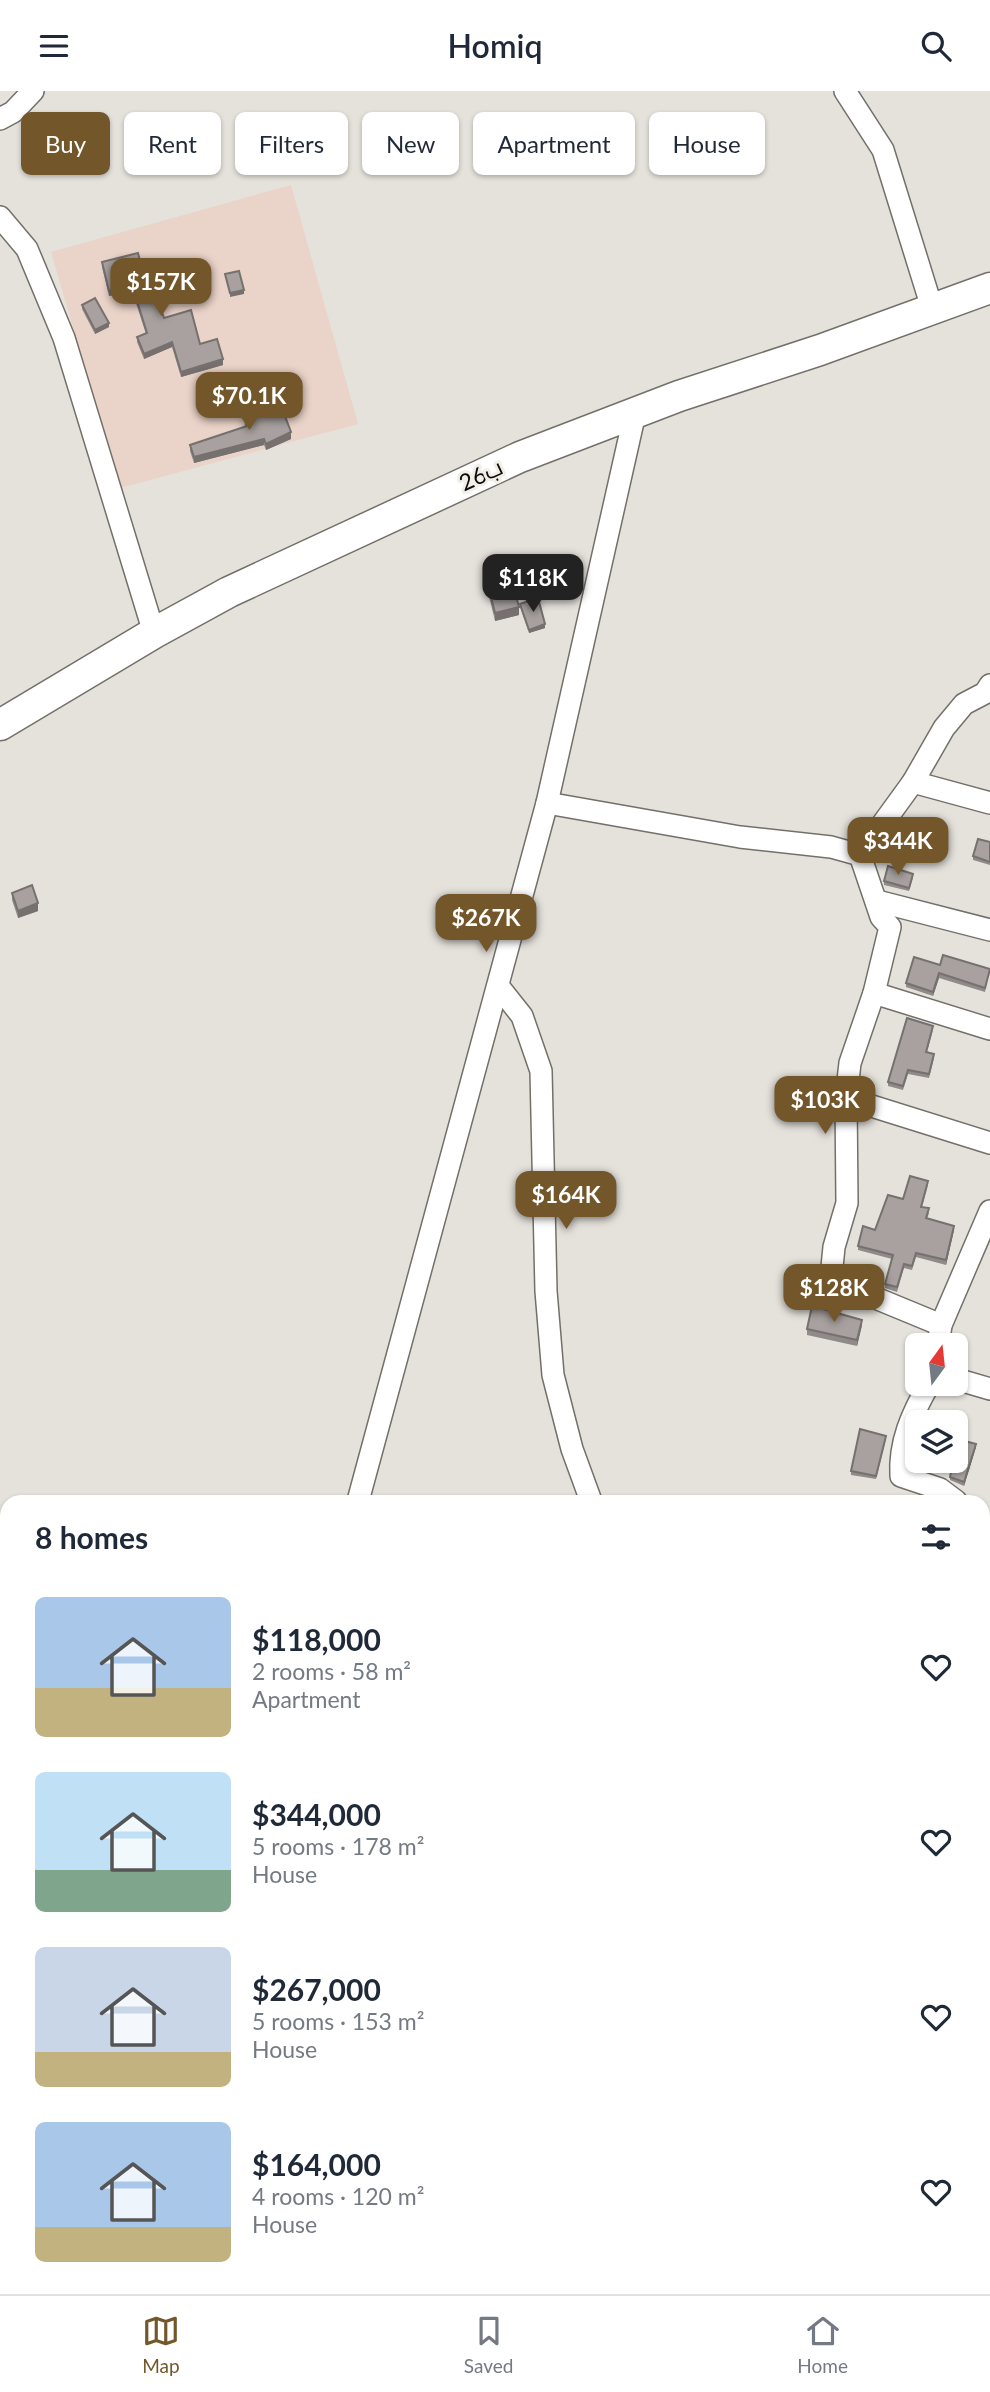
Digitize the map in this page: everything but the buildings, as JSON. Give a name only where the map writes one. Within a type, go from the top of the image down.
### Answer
[{"type":"highway","name":"26ب","points":[[0,725],[154,633],[242,586],[469,480],[635,413],[990,288]]},
{"type":"street","points":[[0,119],[13,112],[33,91]]},
{"type":"street","points":[[845,91],[883,150],[932,307]]},
{"type":"street","points":[[0,217],[27,249],[64,338],[154,633]]},
{"type":"street","points":[[360,1495],[547,803],[635,413]]},
{"type":"street","points":[[860,855],[913,782],[944,728],[964,704],[988,691]]},
{"type":"street","points":[[913,782],[990,803]]},
{"type":"street","points":[[547,803],[740,837],[831,847],[860,855]]},
{"type":"street","points":[[860,855],[881,917],[890,927],[874,993],[850,1062],[846,1098],[847,1203],[834,1247],[832,1267],[844,1285],[936,1333]]},
{"type":"street","points":[[877,901],[990,930]]},
{"type":"street","points":[[499,987],[522,1016],[541,1071],[546,1291],[553,1375],[572,1449],[589,1495]]},
{"type":"street","points":[[874,993],[990,1028]]},
{"type":"street","points":[[846,1098],[990,1143]]},
{"type":"street","points":[[941,1333],[990,1211]]},
{"type":"street","points":[[968,1383],[990,1389]]},
{"type":"street","points":[[922,1397],[913,1412],[900,1453],[901,1476],[940,1489],[948,1495]]},
{"type":"shaded area","points":[[291,185],[358,424],[120,488],[51,252]]}]
